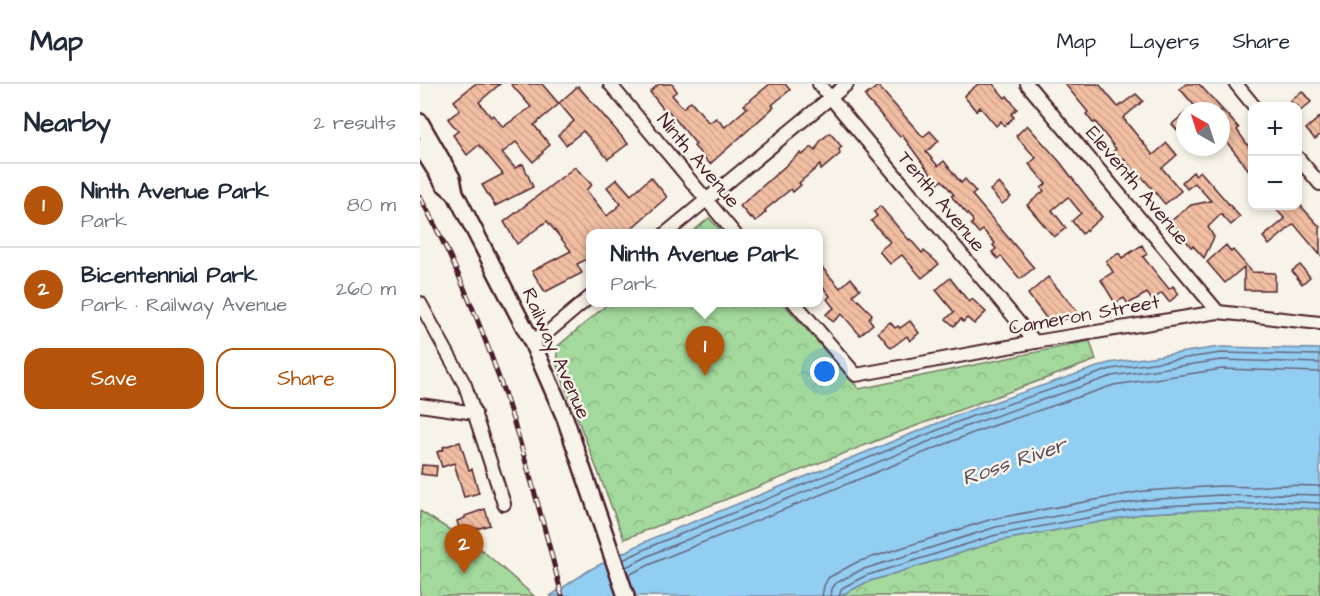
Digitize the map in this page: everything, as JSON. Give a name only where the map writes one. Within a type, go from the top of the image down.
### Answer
[{"type":"main road","name":"Railway Avenue","points":[[420,122],[452,178],[455,193],[531,340],[565,418],[626,596]]},
{"type":"main road","name":"Railway Avenue","points":[[420,146],[444,184],[455,193]]},
{"type":"street","name":"Ninth Avenue","points":[[610,84],[731,229]]},
{"type":"street","name":"Tenth Avenue","points":[[819,84],[1035,342]]},
{"type":"street","points":[[671,229],[847,84]]},
{"type":"street","name":"Eleventh Avenue","points":[[1027,84],[1218,312]]},
{"type":"street","points":[[1236,84],[1251,102]]},
{"type":"street","points":[[1302,162],[1318,178]]},
{"type":"street","points":[[531,340],[547,333],[586,300]]},
{"type":"street","points":[[420,303],[465,385],[504,504]]},
{"type":"street","name":"Cameron Street","points":[[797,307],[856,375],[1035,342],[1218,312],[1320,323]]},
{"type":"street","points":[[420,405],[475,413]]},
{"type":"green space","points":[[709,218],[719,229],[696,229]]},
{"type":"green space","points":[[604,307],[787,307],[859,389],[1090,341],[1096,360],[894,434],[624,539],[556,363],[558,346]]},
{"type":"green space","points":[[1279,507],[1320,509],[1320,596],[840,596],[867,582],[998,541],[1147,513],[1220,509],[1255,510]]},
{"type":"green space","points":[[420,511],[483,551],[534,596],[420,596]]},
{"type":"water","name":"Ross River","points":[[1220,347],[1320,349],[1320,509],[1279,507],[1255,510],[1220,509],[1147,513],[998,541],[867,582],[840,596],[550,596],[591,569],[653,538],[968,411],[1109,363]]},
{"type":"building","points":[[475,84],[500,84],[479,102],[503,127],[531,107],[511,84],[542,84],[559,104],[534,125],[550,145],[533,162],[516,142],[502,153],[515,168],[523,164],[533,187],[495,206],[482,185],[503,174],[479,145],[467,155],[453,135],[458,131],[448,119],[460,110],[454,101]]},
{"type":"building","points":[[659,84],[672,84],[677,91],[672,95],[683,108],[691,101],[709,123],[716,118],[725,127],[747,108],[744,105],[770,84],[785,84],[790,90],[710,164],[667,109],[665,111],[650,92]]},
{"type":"building","points":[[978,84],[993,84],[1017,109],[1011,114],[1014,117],[1004,126],[1001,121],[996,126],[980,107],[976,111],[964,96]]},
{"type":"building","points":[[1065,84],[1099,84],[1118,107],[1136,94],[1143,101],[1123,118],[1153,155],[1167,143],[1176,154],[1162,168],[1181,191],[1165,204],[1123,158],[1116,164],[1109,155],[1116,149],[1086,114],[1088,112]]},
{"type":"building","points":[[1186,84],[1199,84],[1215,102],[1191,102],[1180,89]]},
{"type":"building","points":[[578,86],[628,144],[608,159],[583,131],[566,145],[558,135],[574,121],[559,103]]},
{"type":"building","points":[[878,86],[923,137],[930,131],[939,141],[926,152],[938,166],[944,161],[961,183],[965,179],[976,192],[972,195],[1034,268],[1020,279],[1001,256],[998,259],[992,252],[996,249],[993,245],[995,243],[983,230],[979,233],[971,224],[972,219],[951,196],[954,195],[942,180],[938,184],[902,135],[900,137],[867,99],[865,96]]},
{"type":"building","points":[[1302,91],[1311,102],[1302,110],[1302,102],[1290,101]]},
{"type":"building","points":[[1320,117],[1320,135],[1315,139],[1306,129]]},
{"type":"building","points":[[1230,118],[1239,128],[1237,130],[1248,145],[1248,169],[1230,146]]},
{"type":"building","points":[[1027,125],[1060,162],[1102,217],[1082,234],[1072,221],[1081,213],[1068,197],[1052,210],[1066,228],[1054,237],[1027,205],[1044,191],[1041,188],[1046,184],[1029,164],[1036,158],[1016,136]]},
{"type":"building","points":[[830,133],[842,147],[839,149],[840,154],[821,170],[820,165],[799,183],[801,185],[793,192],[791,189],[765,210],[766,212],[755,222],[751,219],[740,206],[800,153],[802,155],[812,147],[815,151],[821,140]]},
{"type":"building","points":[[575,167],[592,185],[586,190],[607,216],[621,204],[607,187],[617,179],[631,195],[651,177],[667,197],[631,229],[586,229],[586,260],[577,264],[582,273],[545,292],[532,271],[571,251],[547,221],[517,244],[504,222]]},
{"type":"building","points":[[1200,171],[1240,217],[1231,225],[1221,214],[1208,227],[1214,237],[1204,258],[1193,246],[1191,247],[1171,221],[1191,205],[1211,201],[1195,183],[1187,189],[1182,182],[1193,172],[1195,175]]},
{"type":"building","points":[[999,183],[1011,197],[1002,204],[990,190]]},
{"type":"building","points":[[880,206],[922,253],[924,251],[939,264],[922,278],[902,255],[890,264],[879,251],[890,242],[871,221],[877,216],[874,212]]},
{"type":"building","points":[[1302,207],[1320,227],[1320,255],[1294,224],[1269,245],[1263,237],[1285,219],[1277,210],[1302,210]]},
{"type":"building","points":[[1142,245],[1147,254],[1143,257],[1169,289],[1173,286],[1179,294],[1169,302],[1162,293],[1152,300],[1147,293],[1128,304],[1124,298],[1115,303],[1101,280],[1113,272],[1106,261],[1119,253],[1122,258]]},
{"type":"building","points":[[1226,245],[1252,272],[1275,273],[1275,290],[1244,290],[1244,267],[1225,283],[1207,262]]},
{"type":"building","points":[[1300,265],[1310,277],[1302,284],[1292,271]]},
{"type":"building","points":[[823,269],[840,288],[851,278],[860,289],[853,295],[872,314],[869,319],[873,324],[860,335],[842,314],[833,322],[826,314],[834,308],[827,299],[830,296],[823,287]]},
{"type":"building","points":[[1048,277],[1081,316],[1049,322],[1028,294]]},
{"type":"building","points":[[950,278],[969,302],[972,299],[986,312],[974,324],[967,318],[963,322],[961,319],[954,326],[946,319],[954,312],[936,290]]},
{"type":"building","points":[[910,321],[919,333],[910,341],[907,336],[891,348],[878,332],[890,322],[895,328],[898,326],[900,328]]},
{"type":"building","points":[[460,442],[469,470],[472,469],[479,493],[464,497],[454,463],[442,467],[437,452],[444,449],[443,447]]},
{"type":"building","points":[[422,465],[437,466],[436,476],[421,474]]},
{"type":"building","points":[[485,509],[490,525],[460,531],[457,521]]},
{"type":"railway","points":[[420,197],[466,293],[504,392],[535,493],[562,596]]},
{"type":"place","name":"Ninth Avenue Park","points":[[705,376]]},
{"type":"place","name":"Bicentennial Park","points":[[464,574]]}]
